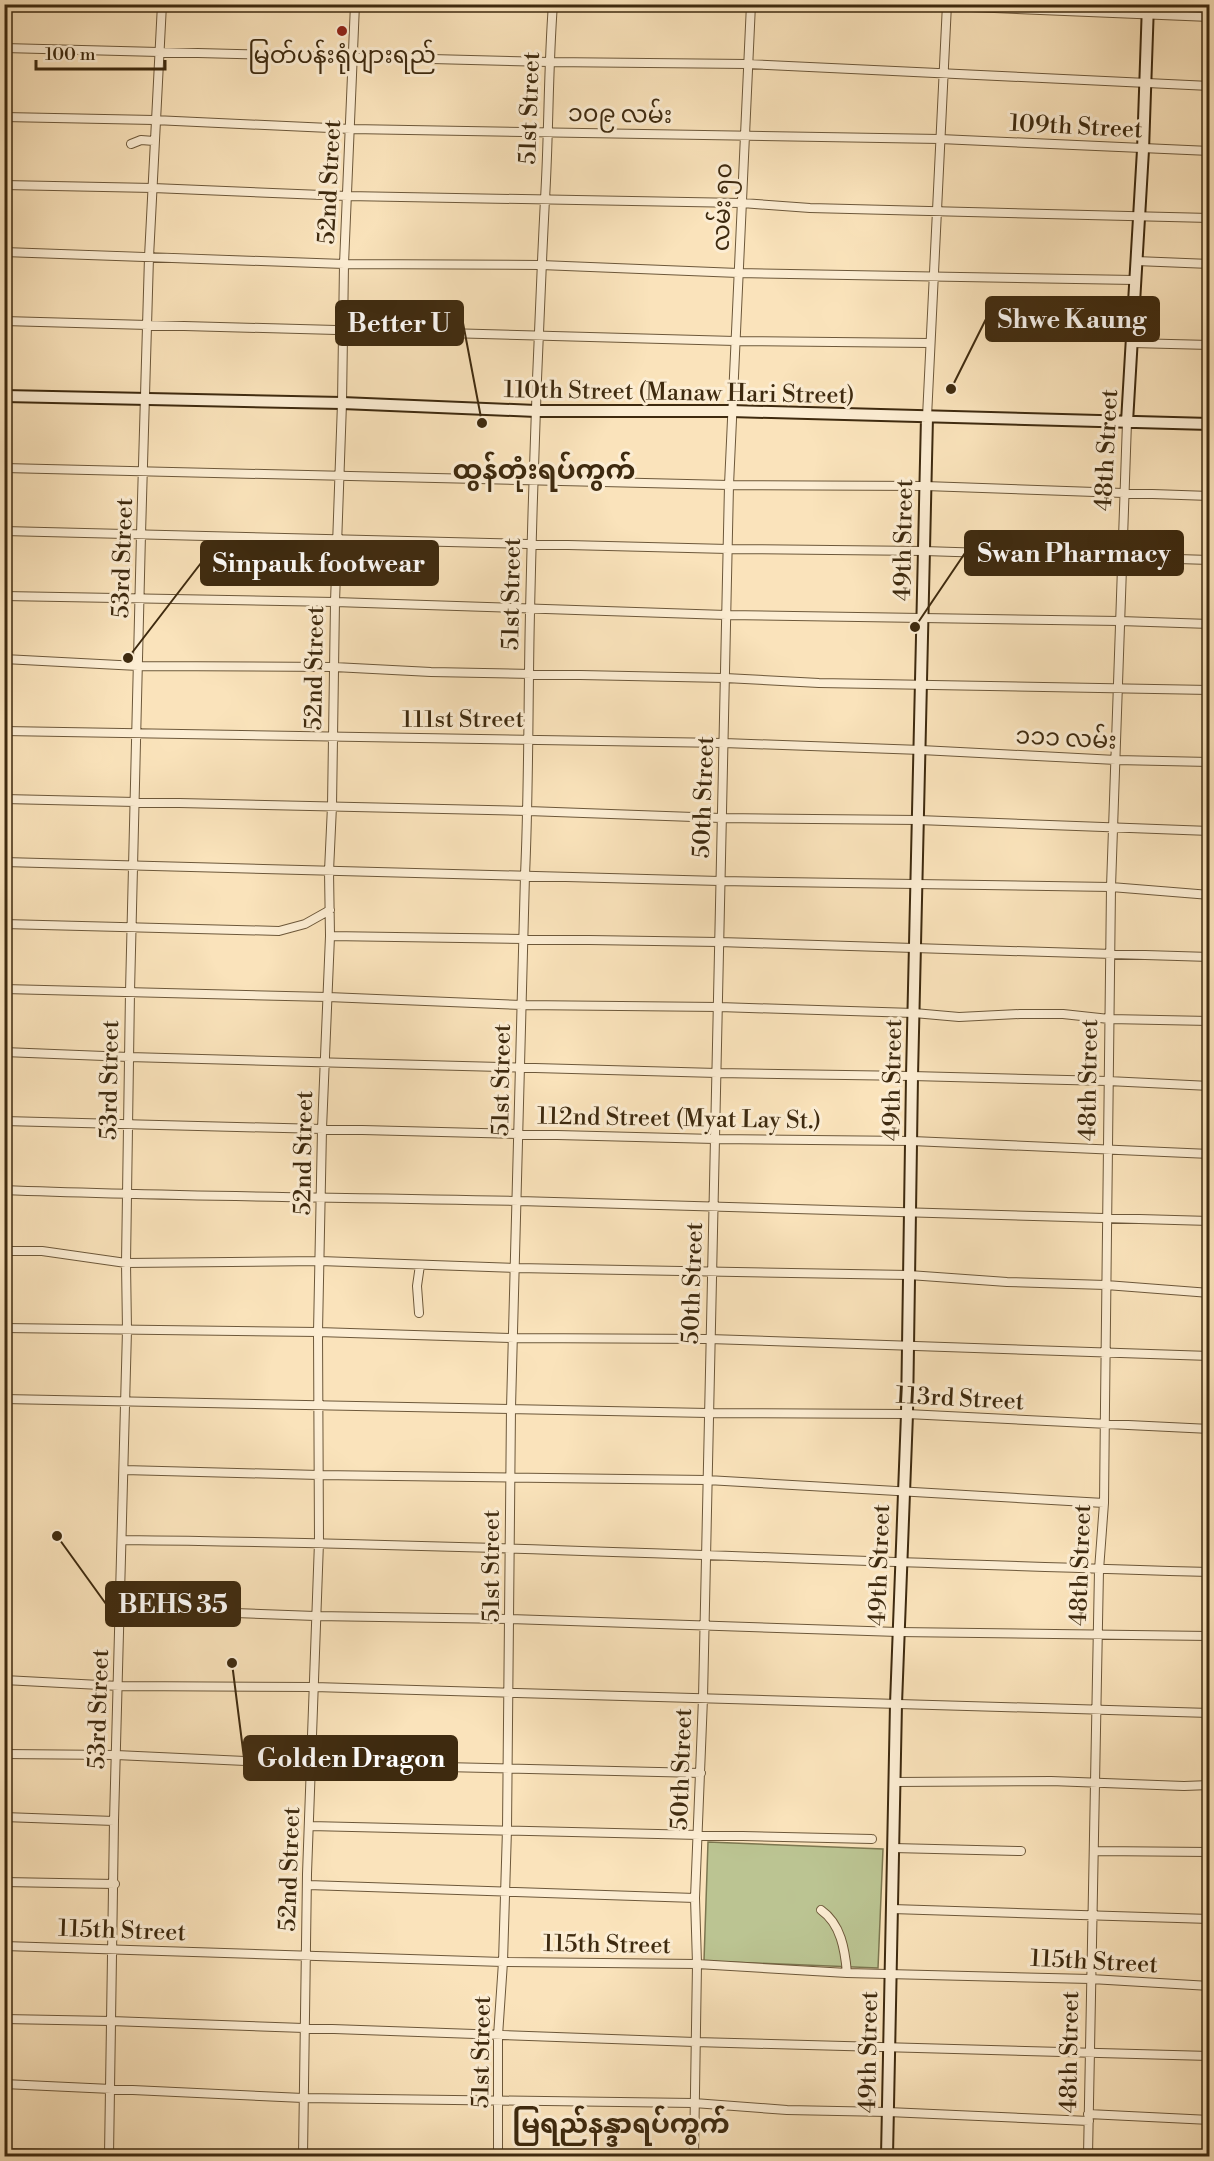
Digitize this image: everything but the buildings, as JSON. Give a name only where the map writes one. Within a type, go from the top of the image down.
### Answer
[{"type":"main road","name":"48th Street","points":[[1127,422],[1143,150],[1148,9]]},
{"type":"main road","name":"110th Street (Manaw Hari Street)","points":[[4,396],[342,403],[536,411],[732,411],[1209,424]]},
{"type":"main road","name":"49th Street","points":[[887,2157],[896,1704],[907,1414],[927,417]]},
{"type":"street","name":"53rd Street","points":[[109,2156],[115,1884],[114,1821],[127,1330],[131,927],[149,257],[154,120],[162,4]]},
{"type":"street","name":"52nd Street","points":[[303,2157],[304,2028],[319,1542],[318,1332],[322,1129],[330,936],[329,871],[342,331],[355,4]]},
{"type":"street","name":"51st Street","points":[[498,2157],[498,2036],[503,1962],[510,1693],[511,1408],[528,811],[527,739],[532,482],[553,4]]},
{"type":"street","name":"လမ်း ၅၀","points":[[732,411],[751,4]]},
{"type":"street","points":[[947,5],[1148,9],[1209,17]]},
{"type":"street","name":"49th Street","points":[[927,417],[947,5]]},
{"type":"street","points":[[4,48],[549,62],[747,64],[1209,86]]},
{"type":"street","points":[[4,117],[154,120]]},
{"type":"street","name":"၁၀၉ လမ်း","points":[[154,120],[351,129],[940,139]]},
{"type":"street","name":"109th Street","points":[[940,139],[1143,150],[1209,151]]},
{"type":"street","points":[[131,144],[141,140],[154,141]]},
{"type":"street","points":[[4,185],[347,196],[742,203],[810,208],[1209,218]]},
{"type":"street","points":[[4,252],[344,264],[541,266],[738,273],[1135,280]]},
{"type":"street","points":[[1136,261],[1209,264]]},
{"type":"street","points":[[4,321],[735,341],[930,343]]},
{"type":"street","points":[[1132,343],[1209,345]]},
{"type":"street","name":"50th Street","points":[[694,2157],[697,1964],[695,1898],[703,1698],[706,1480],[732,411]]},
{"type":"street","name":"48th Street","points":[[1088,2157],[1098,1634],[1104,1503],[1111,887],[1127,422]]},
{"type":"street","points":[[4,468],[339,475],[532,482],[925,486],[1209,496]]},
{"type":"street","points":[[4,531],[728,549],[924,551],[1209,560]]},
{"type":"street","points":[[4,596],[335,602],[726,615],[1209,624]]},
{"type":"street","points":[[4,659],[138,666],[334,667],[431,672],[725,678],[819,683],[1209,690]]},
{"type":"street","name":"111st Street","points":[[4,731],[724,743],[921,750]]},
{"type":"street","name":"၁၁၁ လမ်း","points":[[921,750],[1116,760],[1209,762]]},
{"type":"street","points":[[4,799],[528,811],[721,818],[918,820],[1209,831]]},
{"type":"street","points":[[4,862],[720,881],[1111,887],[1209,895]]},
{"type":"street","points":[[4,924],[279,931],[305,924],[330,910]]},
{"type":"street","points":[[330,936],[719,942],[916,950],[1209,957]]},
{"type":"street","points":[[4,989],[522,1005],[719,1007],[914,1013],[959,1017],[1063,1014],[1109,1019],[1209,1021]]},
{"type":"street","points":[[4,1052],[521,1068],[1108,1081],[1209,1086]]},
{"type":"street","name":"112nd Street (Myat Lay St.)","points":[[4,1121],[519,1135],[912,1141],[1209,1154]]},
{"type":"street","points":[[4,1190],[128,1195],[517,1201],[910,1211],[1209,1221]]},
{"type":"street","points":[[4,1249],[42,1251],[126,1263],[320,1262],[909,1275],[1007,1282],[1106,1285],[1209,1293]]},
{"type":"street","points":[[419,1313],[417,1286],[420,1265]]},
{"type":"street","points":[[4,1328],[710,1340],[1209,1356]]},
{"type":"street","name":"113rd Street","points":[[4,1399],[708,1413],[907,1414],[1209,1429]]},
{"type":"street","points":[[124,1470],[706,1480],[1104,1503]]},
{"type":"street","points":[[123,1540],[319,1542],[1209,1572]]},
{"type":"street","points":[[121,1609],[898,1632],[1209,1636]]},
{"type":"street","points":[[4,1680],[119,1686],[314,1687],[1209,1713]]},
{"type":"street","points":[[4,1754],[116,1755],[311,1764],[701,1773]]},
{"type":"street","points":[[894,1782],[1209,1785]]},
{"type":"street","points":[[4,1817],[114,1821]]},
{"type":"street","points":[[310,1826],[872,1839]]},
{"type":"street","points":[[893,1848],[1021,1851]]},
{"type":"street","points":[[1095,1851],[1209,1852]]},
{"type":"street","points":[[4,1882],[115,1884]]},
{"type":"street","points":[[308,1885],[695,1898]]},
{"type":"street","points":[[892,1909],[1209,1919]]},
{"type":"street","points":[[820,1910],[828,1915],[838,1931],[846,1954],[847,1973]]},
{"type":"street","name":"115th Street","points":[[4,1946],[503,1962],[697,1964],[847,1973],[1091,1978],[1209,1986]]},
{"type":"street","points":[[4,2019],[111,2020],[498,2036],[1209,2056]]},
{"type":"street","points":[[4,2084],[303,2098],[694,2103],[787,2110],[1209,2120]]},
{"type":"street","points":[[4,2153],[154,2157]]},
{"type":"green space","points":[[708,1842],[883,1849],[878,1968],[704,1961]]},
{"type":"place","name":"မြတ်ပန်းရုံပျားရည်","points":[[342,31]]},
{"type":"place","name":"Shwe Kaung","points":[[951,389]]},
{"type":"place","name":"Better U","points":[[482,423]]},
{"type":"place","name":"Swan Pharmacy","points":[[915,627]]},
{"type":"place","name":"Sinpauk footwear","points":[[128,658]]},
{"type":"place","name":"BEHS 35","points":[[57,1536]]},
{"type":"place","name":"Golden Dragon","points":[[232,1663]]},
{"type":"district","name":"ထွန်တုံးရပ်ကွက်","points":[[544,470]]},
{"type":"district","name":"မြရည်နန္ဒာရပ်ကွက်","points":[[621,2124]]}]
